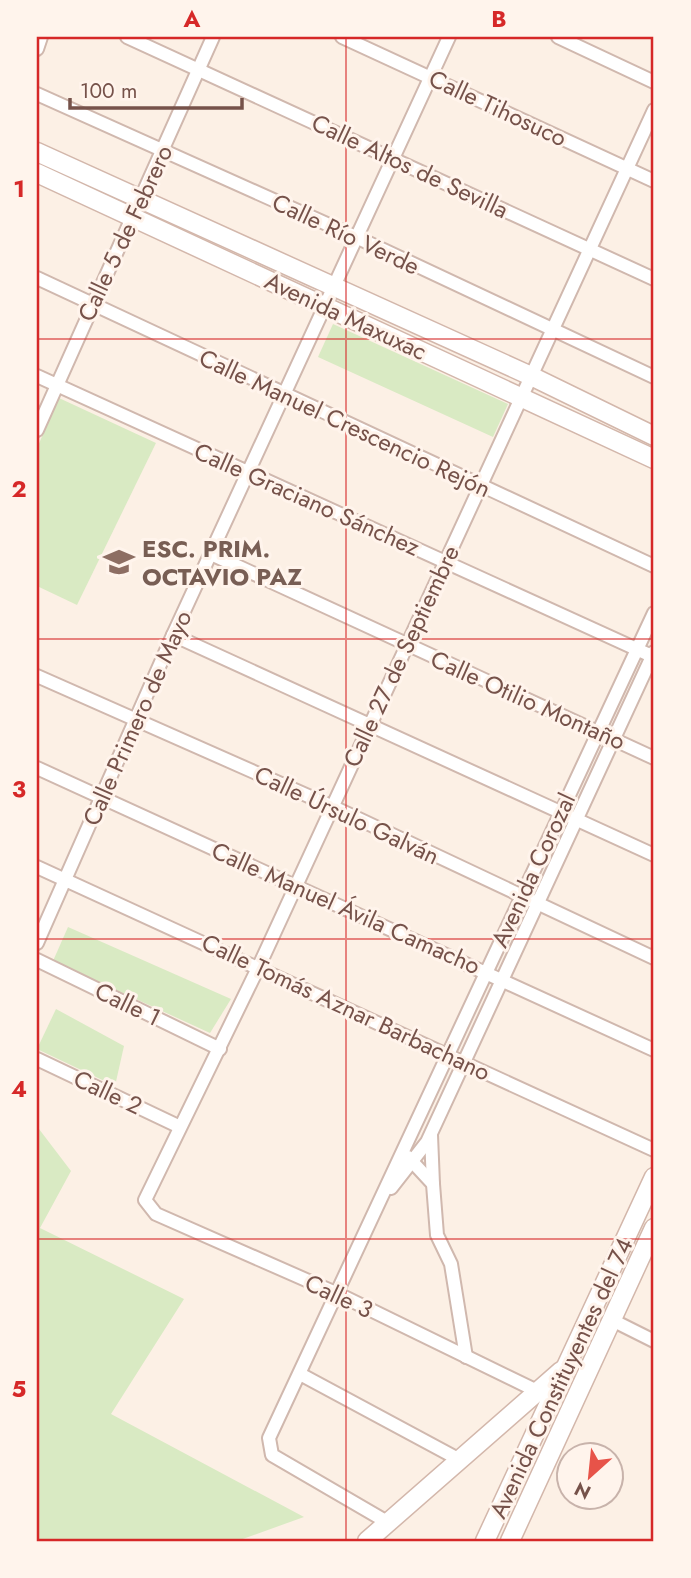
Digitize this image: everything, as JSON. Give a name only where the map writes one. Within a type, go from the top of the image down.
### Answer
[{"type":"main road","name":"Avenida Maxuxac","points":[[37,152],[531,376],[654,436]]},
{"type":"main road","name":"Avenida Maxuxac","points":[[37,173],[654,459]]},
{"type":"main road","name":"Avenida Constituyentes del 74","points":[[485,1541],[654,1177]]},
{"type":"main road","name":"Avenida Constituyentes del 74","points":[[510,1541],[654,1228]]},
{"type":"main road","points":[[367,1541],[566,1367]]},
{"type":"street","points":[[37,49],[41,37]]},
{"type":"street","name":"Calle Altos de Sevilla","points":[[127,37],[654,279]]},
{"type":"street","name":"Calle 5 de Febrero","points":[[37,430],[213,37]]},
{"type":"street","name":"Calle Tihosuco","points":[[342,37],[654,181]]},
{"type":"street","name":"Calle Primero de Mayo","points":[[38,936],[137,721],[173,635],[449,37]]},
{"type":"street","points":[[558,37],[654,82]]},
{"type":"street","name":"Calle Río Verde","points":[[37,94],[358,238],[654,377]]},
{"type":"street","name":"Calle 27 de Septiembre","points":[[145,1200],[178,1126],[220,1049],[259,966],[294,885],[654,110]]},
{"type":"street","name":"Calle Manuel Crescencio Rejón","points":[[37,278],[654,566]]},
{"type":"street","name":"Calle Graciano Sánchez","points":[[37,376],[654,655]]},
{"type":"street","name":"Calle Otilio Montaño","points":[[211,554],[654,758]]},
{"type":"street","name":"Avenida Corozal","points":[[387,1522],[272,1455],[269,1438],[378,1205],[407,1157],[520,896],[654,613]]},
{"type":"street","points":[[173,635],[654,855]]},
{"type":"street","name":"Avenida Corozal","points":[[407,1157],[431,1133],[654,655]]},
{"type":"street","name":"Calle Úrsulo Galván","points":[[37,676],[331,806],[654,958]]},
{"type":"street","name":"Calle Manuel Ávila Camacho","points":[[37,768],[487,971],[654,1050]]},
{"type":"street","name":"Calle Tomás Aznar Barbachano","points":[[37,867],[259,966],[654,1150]]},
{"type":"street","name":"Calle 1","points":[[37,960],[220,1049]]},
{"type":"street","name":"Calle 2","points":[[37,1059],[178,1126]]},
{"type":"street","points":[[431,1133],[437,1235],[451,1264],[466,1357]]},
{"type":"street","points":[[407,1157],[433,1184]]},
{"type":"street","name":"Calle 3","points":[[145,1200],[156,1214],[338,1294],[537,1391]]},
{"type":"street","points":[[612,1320],[654,1341]]},
{"type":"street","points":[[300,1374],[460,1460]]},
{"type":"green space","points":[[333,324],[508,404],[493,437],[318,357]]},
{"type":"green space","points":[[59,398],[156,443],[77,605],[37,586],[37,448]]},
{"type":"green space","points":[[68,927],[231,999],[210,1033],[53,961]]},
{"type":"green space","points":[[56,1009],[124,1046],[115,1086],[37,1049]]},
{"type":"green space","points":[[39,1129],[71,1171],[40,1228],[184,1299],[111,1414],[304,1517],[237,1541],[37,1541]]},
{"type":"place","name":"ESC. PRIM. OCTAVIO PAZ","points":[[119,562]]}]
